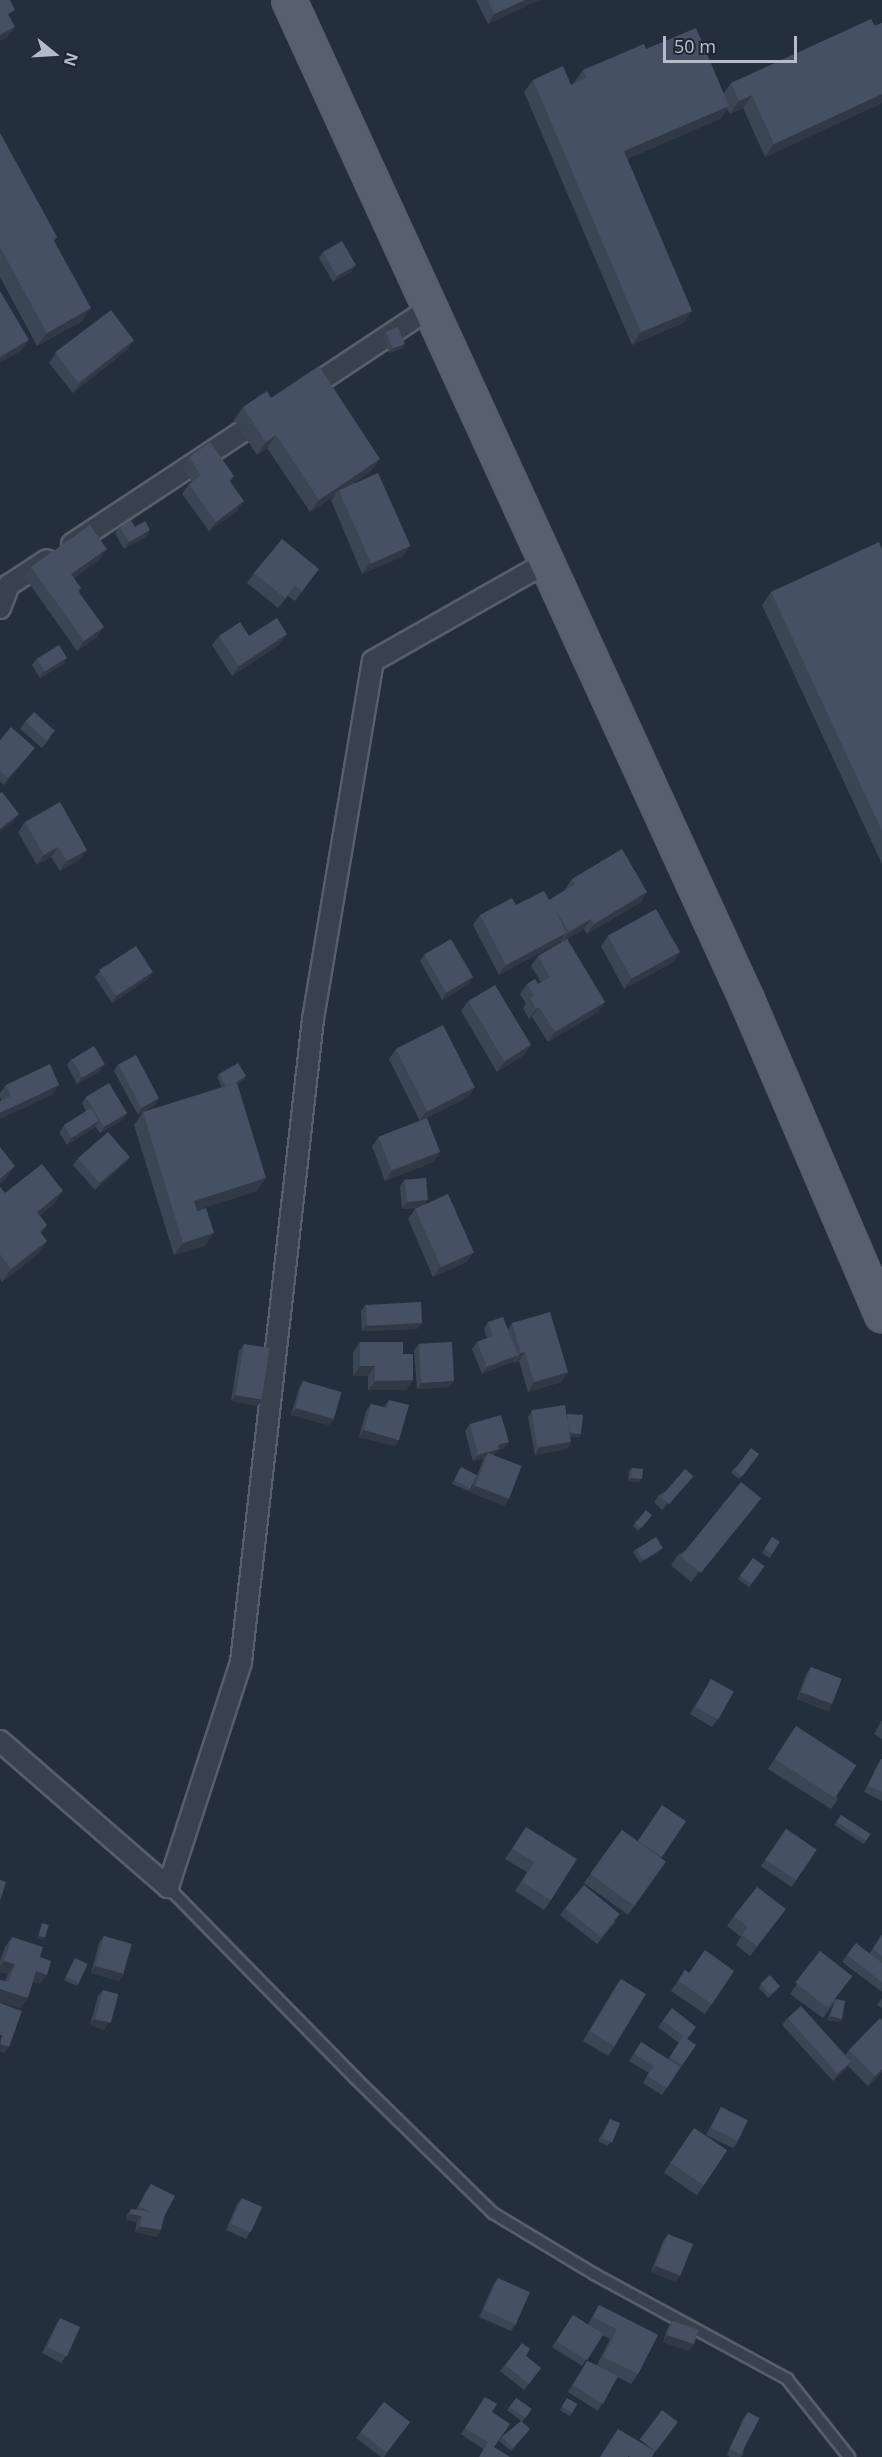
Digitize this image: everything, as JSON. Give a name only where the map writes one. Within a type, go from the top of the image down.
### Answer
[{"type":"main road","points":[[289,0],[747,1000],[882,1315]]},
{"type":"street","points":[[0,608],[9,585],[430,308]]},
{"type":"street","points":[[0,1741],[168,1887],[241,1662],[313,1019],[374,661],[547,562]]},
{"type":"lane","points":[[168,1887],[355,2078],[493,2213],[594,2274],[787,2379],[849,2457]]},
{"type":"building","points":[[0,0],[10,0],[15,10],[8,14],[15,27],[0,35]]},
{"type":"building","points":[[488,0],[525,0],[494,14]]},
{"type":"building","points":[[871,19],[875,26],[882,23],[882,94],[774,144],[752,95],[739,101],[731,83]]},
{"type":"building","points":[[696,28],[729,106],[624,151],[692,311],[641,332],[533,80],[563,66],[571,85],[587,78],[583,70],[644,44],[646,49]]},
{"type":"building","points":[[0,133],[57,237],[53,239],[91,308],[47,333],[0,247]]},
{"type":"building","points":[[342,241],[356,265],[337,276],[323,252]]},
{"type":"building","points":[[0,291],[29,340],[0,357]]},
{"type":"building","points":[[111,310],[134,340],[78,382],[55,352]]},
{"type":"building","points":[[398,327],[405,344],[393,349],[386,332]]},
{"type":"building","points":[[319,366],[380,459],[319,500],[276,435],[266,442],[243,407],[267,391],[271,398]]},
{"type":"building","points":[[210,442],[234,476],[229,480],[244,501],[216,522],[189,484],[201,475],[189,457]]},
{"type":"building","points":[[378,473],[411,546],[371,564],[339,490]]},
{"type":"building","points":[[131,520],[135,527],[145,521],[150,530],[129,542],[120,527]]},
{"type":"building","points":[[90,525],[107,549],[71,574],[81,588],[78,591],[104,627],[84,641],[31,567]]},
{"type":"building","points":[[282,539],[319,569],[302,591],[295,586],[285,598],[254,573]]},
{"type":"building","points":[[879,542],[882,549],[882,831],[771,592]]},
{"type":"building","points":[[277,618],[287,634],[239,666],[219,636],[240,622],[249,636]]},
{"type":"building","points":[[59,645],[67,658],[45,671],[37,659]]},
{"type":"building","points":[[34,712],[55,731],[46,740],[25,722]]},
{"type":"building","points":[[11,727],[35,748],[8,778],[0,771],[0,740]]},
{"type":"building","points":[[2,792],[19,814],[0,829],[0,793]]},
{"type":"building","points":[[60,802],[87,850],[67,861],[58,847],[44,855],[25,822]]},
{"type":"building","points":[[622,849],[647,892],[594,924],[591,919],[569,932],[555,909],[566,933],[506,965],[480,915],[512,898],[516,905],[544,891],[549,900],[575,884],[572,879]]},
{"type":"building","points":[[656,909],[680,952],[632,979],[608,936]]},
{"type":"building","points":[[451,939],[473,977],[446,993],[424,954]]},
{"type":"building","points":[[567,939],[605,1002],[555,1032],[539,1007],[536,1009],[530,998],[534,995],[527,984],[535,979],[538,984],[550,977],[538,956]]},
{"type":"building","points":[[136,946],[153,972],[116,996],[99,970]]},
{"type":"building","points":[[495,985],[531,1045],[504,1061],[468,1001]]},
{"type":"building","points":[[443,1025],[475,1087],[428,1111],[396,1049]]},
{"type":"building","points":[[94,1046],[105,1064],[83,1077],[72,1059]]},
{"type":"building","points":[[136,1055],[159,1098],[141,1108],[118,1064]]},
{"type":"building","points":[[238,1063],[246,1076],[226,1086],[219,1074]]},
{"type":"building","points":[[50,1064],[59,1085],[0,1113],[0,1101],[11,1096],[6,1085]]},
{"type":"building","points":[[109,1083],[127,1113],[104,1127],[86,1097]]},
{"type":"building","points":[[237,1083],[266,1178],[194,1201],[197,1211],[206,1208],[214,1233],[183,1243],[143,1112]]},
{"type":"building","points":[[91,1108],[99,1121],[72,1138],[64,1125]]},
{"type":"building","points":[[427,1118],[440,1152],[391,1170],[378,1137]]},
{"type":"building","points":[[108,1132],[130,1157],[99,1183],[78,1158]]},
{"type":"building","points":[[0,1147],[15,1166],[0,1179]]},
{"type":"building","points":[[42,1164],[63,1191],[37,1212],[47,1225],[39,1231],[47,1241],[11,1269],[0,1254],[0,1187],[5,1193]]},
{"type":"building","points":[[426,1178],[428,1200],[407,1202],[405,1180]]},
{"type":"building","points":[[448,1194],[474,1252],[441,1267],[415,1209]]},
{"type":"building","points":[[421,1302],[422,1323],[367,1326],[366,1305]]},
{"type":"building","points":[[550,1312],[568,1372],[534,1382],[525,1352],[521,1353],[512,1323]]},
{"type":"building","points":[[503,1317],[518,1355],[487,1367],[477,1342],[493,1336],[488,1322]]},
{"type":"building","points":[[360,1342],[403,1342],[403,1354],[413,1354],[413,1380],[375,1381],[375,1366],[360,1366]]},
{"type":"building","points":[[452,1342],[454,1381],[421,1383],[419,1344]]},
{"type":"building","points":[[244,1344],[270,1348],[262,1399],[236,1395]]},
{"type":"building","points":[[303,1381],[341,1392],[334,1419],[295,1408]]},
{"type":"building","points":[[389,1400],[409,1405],[399,1440],[364,1430],[371,1404],[387,1408]]},
{"type":"building","points":[[565,1405],[571,1442],[537,1447],[531,1410]]},
{"type":"building","points":[[567,1414],[583,1415],[581,1434],[570,1433]]},
{"type":"building","points":[[501,1415],[509,1442],[498,1445],[499,1449],[478,1455],[470,1424]]},
{"type":"building","points":[[751,1448],[759,1454],[742,1476],[734,1470]]},
{"type":"building","points":[[488,1453],[522,1466],[509,1499],[475,1486]]},
{"type":"building","points":[[461,1467],[477,1475],[470,1489],[454,1480]]},
{"type":"building","points":[[632,1468],[643,1469],[642,1479],[631,1478]]},
{"type":"building","points":[[685,1469],[693,1476],[669,1504],[661,1497]]},
{"type":"building","points":[[741,1482],[761,1498],[701,1573],[681,1557]]},
{"type":"building","points":[[646,1510],[652,1515],[641,1528],[635,1523]]},
{"type":"building","points":[[656,1537],[663,1548],[643,1560],[636,1549]]},
{"type":"building","points":[[772,1537],[780,1542],[772,1554],[765,1549]]},
{"type":"building","points":[[753,1558],[764,1566],[751,1584],[740,1576]]},
{"type":"building","points":[[811,1667],[842,1679],[832,1704],[801,1692]]},
{"type":"building","points":[[711,1679],[734,1692],[718,1720],[695,1707]]},
{"type":"building","points":[[796,1726],[856,1765],[835,1798],[775,1759]]},
{"type":"building","points":[[882,1759],[882,1792],[868,1786]]},
{"type":"building","points":[[662,1805],[686,1821],[662,1857],[638,1841]]},
{"type":"building","points":[[841,1815],[870,1834],[866,1841],[837,1822]]},
{"type":"building","points":[[526,1827],[577,1859],[551,1900],[522,1882],[534,1862],[512,1849]]},
{"type":"building","points":[[786,1829],[817,1850],[796,1880],[765,1860]]},
{"type":"building","points":[[622,1830],[666,1862],[634,1905],[590,1874]]},
{"type":"building","points":[[0,1880],[6,1882],[0,1901]]},
{"type":"building","points":[[584,1885],[620,1914],[601,1937],[565,1908]]},
{"type":"building","points":[[757,1887],[786,1909],[757,1946],[742,1935],[748,1927],[734,1916]]},
{"type":"building","points":[[42,1923],[49,1925],[45,1937],[38,1935]]},
{"type":"building","points":[[882,1935],[882,1956],[873,1949]]},
{"type":"building","points":[[104,1936],[132,1944],[123,1974],[95,1966]]},
{"type":"building","points":[[12,1937],[43,1947],[40,1957],[51,1961],[47,1975],[36,1971],[28,1998],[0,1989],[0,1980],[9,1982],[15,1964],[4,1961]]},
{"type":"building","points":[[856,1943],[882,1963],[882,1982],[847,1955]]},
{"type":"building","points":[[705,1950],[734,1971],[712,2004],[678,1981],[685,1970],[689,1973]]},
{"type":"building","points":[[820,1951],[852,1976],[828,2008],[795,1983]]},
{"type":"building","points":[[75,1958],[88,1964],[79,1983],[66,1977]]},
{"type":"building","points":[[770,1975],[780,1986],[770,1995],[760,1984]]},
{"type":"building","points":[[621,1979],[646,1994],[614,2046],[590,2031]]},
{"type":"building","points":[[103,1990],[118,1994],[111,2023],[95,2019]]},
{"type":"building","points":[[836,1999],[845,2001],[842,2019],[830,2016]]},
{"type":"building","points":[[0,2003],[22,2011],[9,2047],[0,2044],[2,2035],[0,2035]]},
{"type":"building","points":[[801,2006],[851,2062],[838,2074],[788,2018]]},
{"type":"building","points":[[672,2008],[696,2027],[687,2039],[696,2045],[682,2065],[670,2057],[683,2036],[663,2021]]},
{"type":"building","points":[[880,2018],[882,2020],[882,2069],[875,2076],[849,2050]]},
{"type":"building","points":[[641,2042],[680,2067],[667,2088],[647,2076],[654,2066],[634,2054]]},
{"type":"building","points":[[721,2107],[748,2120],[738,2141],[711,2128]]},
{"type":"building","points":[[610,2119],[620,2123],[612,2143],[602,2138]]},
{"type":"building","points":[[694,2128],[727,2150],[704,2185],[671,2163]]},
{"type":"building","points":[[151,2184],[175,2196],[164,2217],[161,2230],[140,2226],[142,2216],[130,2214],[131,2209],[151,2212],[139,2206]]},
{"type":"building","points":[[242,2198],[262,2207],[251,2233],[231,2224]]},
{"type":"building","points":[[668,2234],[693,2244],[680,2276],[655,2266]]},
{"type":"building","points":[[498,2278],[530,2292],[516,2324],[484,2310]]},
{"type":"building","points":[[599,2305],[658,2335],[638,2374],[603,2357],[617,2329],[593,2317]]},
{"type":"building","points":[[573,2315],[604,2334],[587,2360],[557,2341]]},
{"type":"building","points":[[60,2318],[80,2327],[67,2356],[47,2347]]},
{"type":"building","points":[[672,2321],[699,2330],[694,2344],[667,2335]]},
{"type":"building","points":[[522,2343],[530,2349],[526,2356],[541,2368],[529,2384],[505,2365]]},
{"type":"building","points":[[587,2361],[618,2376],[603,2404],[573,2385]]},
{"type":"building","points":[[485,2397],[497,2404],[492,2412],[510,2424],[494,2447],[510,2457],[479,2457],[488,2442],[465,2428]]},
{"type":"building","points":[[516,2398],[532,2409],[525,2418],[510,2407]]},
{"type":"building","points":[[567,2398],[577,2404],[572,2413],[562,2407]]},
{"type":"building","points":[[384,2402],[410,2422],[387,2452],[361,2432]]},
{"type":"building","points":[[662,2410],[678,2422],[656,2452],[640,2440]]},
{"type":"building","points":[[748,2412],[760,2418],[741,2454],[729,2449]]},
{"type":"building","points":[[521,2421],[530,2429],[513,2448],[502,2437]]},
{"type":"building","points":[[618,2429],[655,2451],[652,2457],[600,2457]]}]
